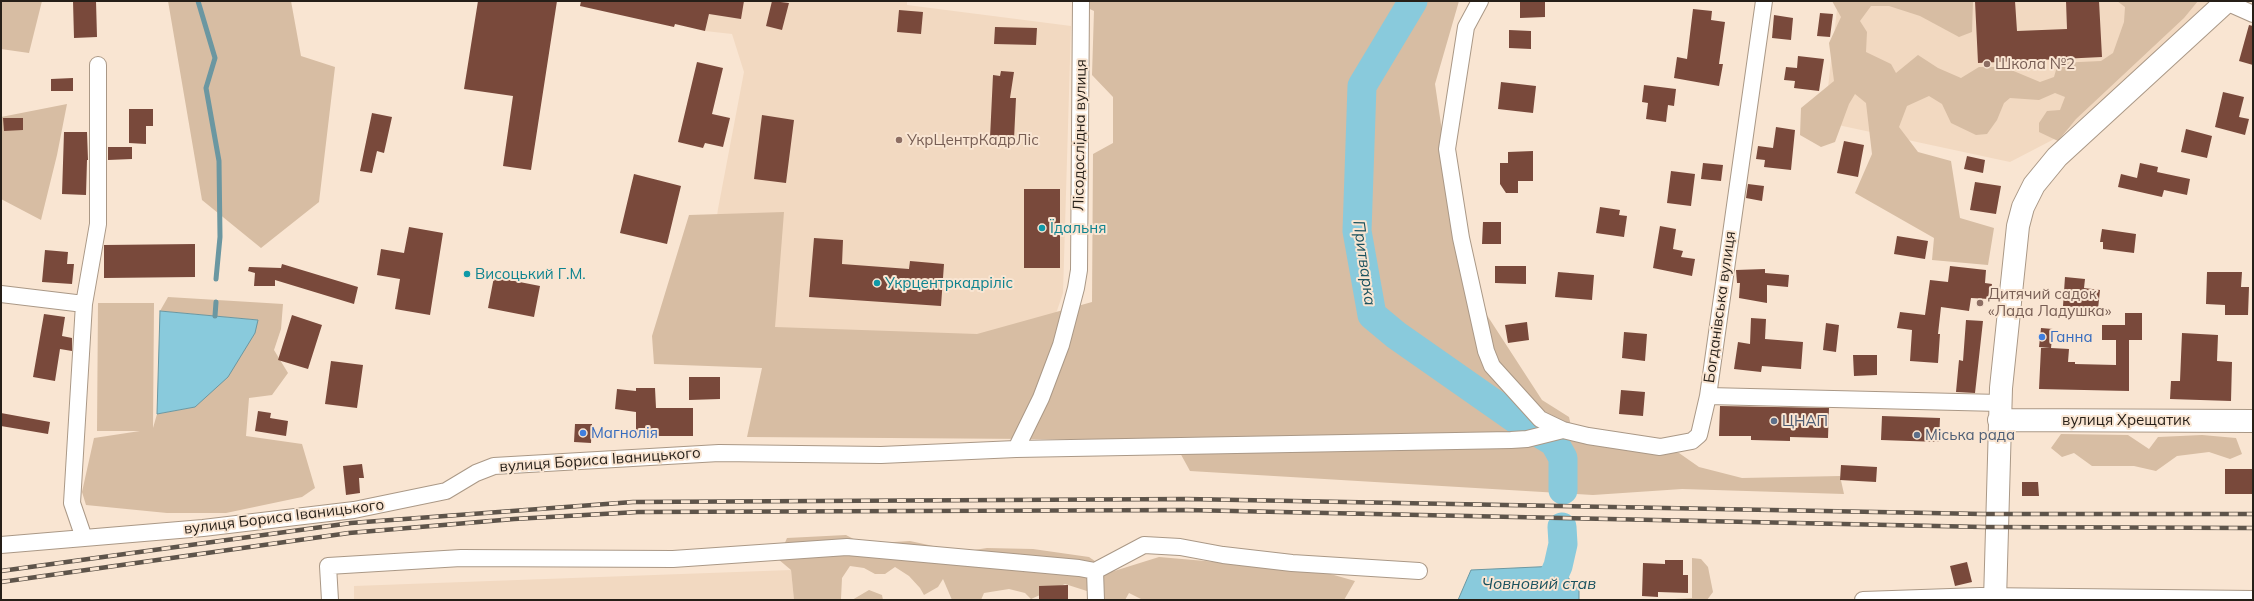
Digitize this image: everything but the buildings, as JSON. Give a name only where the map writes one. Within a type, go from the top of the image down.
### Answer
[{"type":"street","name":"Лісодослідна вулиця","points":[[1016,449],[1040,398],[1058,352],[1070,318],[1076,288],[1078,270],[1081,1]]},
{"type":"street","points":[[1480,1],[1466,27],[1447,149],[1461,238],[1486,351],[1492,366],[1540,419],[1558,431],[1660,447],[1692,441],[1699,435],[1708,396]]},
{"type":"street","name":"Богданівська вулиця","points":[[1764,1],[1708,396],[2000,412]]},
{"type":"street","points":[[1995,599],[1999,527],[2000,412],[2018,226],[2022,207],[2034,185],[2057,157],[2227,1],[2253,14]]},
{"type":"street","points":[[84,538],[72,503],[84,304],[98,224],[98,65]]},
{"type":"street","points":[[1,294],[84,304]]},
{"type":"street","name":"вулиця Хрещатик","points":[[2000,412],[2253,421]]},
{"type":"street","name":"вулиця Бориса Іваницького","points":[[1,546],[203,528],[354,510],[446,491],[476,473],[494,466],[719,453],[881,455],[1016,449],[1527,439],[1558,431]]},
{"type":"street","points":[[330,600],[328,566],[461,558],[673,559],[847,547],[1079,568],[1095,571],[1144,545],[1180,546],[1222,555],[1292,564],[1419,571]]},
{"type":"street","points":[[1095,571],[1096,596]]},
{"type":"street","points":[[1864,600],[1888,598],[2253,599]]},
{"type":"shaded area","points":[[1,1],[42,1],[29,53],[1,49]]},
{"type":"shaded area","points":[[168,1],[291,1],[301,56],[335,67],[319,202],[261,248],[202,200]]},
{"type":"shaded area","name":"УкрЦентрКадрЛіс","points":[[712,1],[907,1],[907,5],[1071,26],[1063,293],[1045,346],[701,327],[718,209],[744,72],[732,34],[705,31]]},
{"type":"shaded area","points":[[1073,1],[1459,1],[1435,84],[1468,306],[1481,306],[1542,400],[1569,417],[1574,440],[1679,453],[1699,467],[1742,478],[1840,476],[1844,494],[1682,489],[1593,495],[1190,471],[1173,440],[747,437],[762,368],[654,364],[652,336],[689,215],[784,212],[775,327],[977,334],[1092,302],[1093,154],[1113,143],[1113,97],[1092,75],[1094,11]]},
{"type":"shaded area","points":[[1832,1],[1973,1],[1972,32],[1959,37],[1920,16],[1889,6],[1871,6],[1860,21],[1867,32],[1866,52],[1891,64],[1896,73],[1918,55],[1938,68],[1961,78],[1979,67],[2004,67],[2040,82],[2054,77],[2058,63],[2101,61],[2113,53],[2124,22],[2125,7],[2117,1],[2198,1],[2184,18],[2076,119],[2058,141],[2039,132],[2039,123],[2047,111],[2060,110],[2065,97],[2055,93],[2039,100],[2010,98],[2004,103],[1997,120],[1987,134],[1976,135],[1951,123],[1942,104],[1929,96],[1907,106],[1899,127],[1918,152],[1951,161],[1960,218],[1994,228],[1988,265],[1932,260],[1934,238],[1855,193],[1872,154],[1866,103],[1855,94],[1849,104],[1835,142],[1821,147],[1800,135],[1801,108],[1834,81],[1829,43],[1841,17]]},
{"type":"shaded area","name":"Школа №2","points":[[1838,1],[2212,1],[2211,5],[2062,135],[2010,162],[1824,122]]},
{"type":"shaded area","points":[[67,104],[57,155],[41,220],[1,199],[1,117]]},
{"type":"shaded area","points":[[168,297],[283,304],[281,329],[274,350],[288,373],[272,395],[249,398],[246,436],[302,444],[315,488],[302,497],[226,513],[167,513],[86,505],[82,492],[94,438],[140,431],[97,431],[98,303],[154,303],[153,428],[157,414],[195,407],[258,320],[160,311]]},
{"type":"shaded area","points":[[2061,434],[2128,435],[2149,449],[2158,437],[2202,435],[2236,438],[2242,454],[2230,459],[2209,452],[2177,456],[2156,471],[2134,466],[2092,466],[2074,453],[2062,457],[2051,448]]},
{"type":"shaded area","points":[[846,535],[863,544],[910,541],[961,552],[987,548],[1033,549],[1089,557],[1111,572],[1159,557],[1320,571],[1355,581],[1344,600],[1143,600],[1129,593],[1125,600],[1087,600],[1090,592],[1065,584],[1031,599],[1025,593],[1009,589],[984,593],[981,600],[952,600],[943,579],[938,587],[924,595],[909,576],[895,567],[885,574],[875,574],[864,568],[850,566],[842,578],[841,599],[843,600],[794,600],[791,570],[778,559],[787,538]]},
{"type":"shaded area","points":[[1692,558],[1701,559],[1708,567],[1713,592],[1707,600],[1656,600],[1692,598]]},
{"type":"shaded area","points":[[791,570],[794,600],[354,600],[354,586]]},
{"type":"shaded area","points":[[869,590],[882,595],[883,600],[852,600]]},
{"type":"water","points":[[160,311],[258,320],[255,333],[228,377],[195,407],[157,414]]},
{"type":"water","name":"Човновий став","points":[[1558,566],[1579,590],[1579,600],[1458,600],[1471,570]]},
{"type":"waterway","points":[[198,1],[215,58],[206,88],[219,161],[220,237],[216,279]]},
{"type":"waterway","name":"Притварка","points":[[1413,1],[1362,86],[1357,231],[1372,315],[1396,335],[1516,419],[1554,442],[1563,458],[1563,490]]},
{"type":"waterway","points":[[215,316],[216,302]]},
{"type":"waterway","name":"Притварка","points":[[1543,600],[1558,566],[1563,544],[1562,527]]},
{"type":"railway","points":[[1,571],[351,523],[633,502],[1187,499],[1983,514],[2253,514]]},
{"type":"railway","points":[[1,582],[349,533],[514,519],[638,512],[1187,510],[1983,527],[2253,528]]},
{"type":"place","name":"Школа №2","points":[[1987,64]]},
{"type":"place","name":"УкрЦентрКадрЛіс","points":[[899,140]]},
{"type":"place","name":"Їдальня","points":[[1042,228]]},
{"type":"place","name":"Висоцький Г.М.","points":[[467,274]]},
{"type":"place","name":"Укрцентркадріліс","points":[[877,283]]},
{"type":"place","name":"Дитячий садок «Лада Ладушка»","points":[[1980,303]]},
{"type":"place","name":"Ганна","points":[[2042,337]]},
{"type":"place","name":"ЦНАП","points":[[1774,421]]},
{"type":"place","name":"Магнолія","points":[[583,433]]},
{"type":"place","name":"Міська рада","points":[[1917,435]]}]
